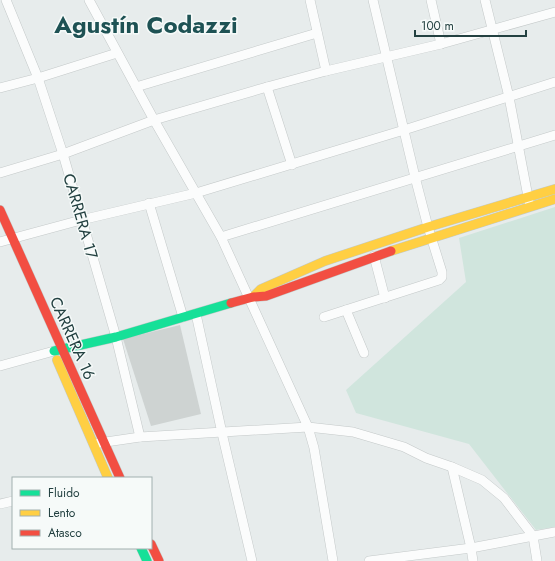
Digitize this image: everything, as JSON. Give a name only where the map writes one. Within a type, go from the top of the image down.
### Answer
[{"type":"street","name":"CARRERA 17","points":[[6,0],[38,78],[63,154],[116,337],[140,437]]},
{"type":"street","points":[[89,0],[154,120],[221,237],[251,298],[308,427],[314,448],[333,561]]},
{"type":"street","points":[[310,0],[326,71]]},
{"type":"street","points":[[324,317],[439,280],[442,277],[442,272],[415,177],[372,0]]},
{"type":"street","points":[[431,0],[441,44]]},
{"type":"street","points":[[485,0],[509,97],[530,207]]},
{"type":"street","points":[[0,173],[63,154],[154,120],[267,87],[326,71],[441,44],[555,12]]},
{"type":"street","points":[[136,87],[317,34]]},
{"type":"street","points":[[0,88],[38,78],[117,52]]},
{"type":"street","points":[[6,240],[149,203],[196,193],[292,165],[555,82]]},
{"type":"street","points":[[267,87],[292,165]]},
{"type":"street","points":[[221,237],[555,135]]},
{"type":"street","points":[[251,298],[261,288],[325,261],[428,227],[528,198],[555,188]]},
{"type":"street","points":[[0,366],[58,350],[116,337],[251,298],[266,296],[374,256],[555,199]]},
{"type":"street","points":[[149,203],[183,317]]},
{"type":"street","name":"CARRERA 16","points":[[0,210],[6,240]]},
{"type":"street","name":"CARRERA 16","points":[[0,230],[120,476]]},
{"type":"street","points":[[374,256],[385,298]]},
{"type":"street","points":[[346,310],[364,353]]},
{"type":"street","points":[[196,314],[252,561]]},
{"type":"street","name":"CARRERA 16","points":[[58,350],[108,477]]},
{"type":"street","points":[[94,444],[140,437],[308,427],[353,432],[404,447],[426,458],[482,480],[504,498],[533,536],[537,561]]},
{"type":"street","points":[[452,467],[473,561]]},
{"type":"street","points":[[0,504],[12,501]]},
{"type":"street","points":[[369,561],[405,559],[555,532]]},
{"type":"street","points":[[152,546],[159,561]]},
{"type":"street","points":[[141,549],[147,561]]},
{"type":"green space","points":[[555,207],[555,527],[536,530],[469,444],[356,413],[346,390],[466,282],[459,238]]},
{"type":"building","points":[[180,325],[201,414],[151,426],[123,339]]},
{"type":"traffic: fast","points":[[54,351],[116,337],[231,303]]},
{"type":"traffic: fast","points":[[141,549],[147,561]]},
{"type":"traffic: slow","points":[[253,297],[261,289],[325,261],[428,227],[555,189]]},
{"type":"traffic: slow","points":[[391,251],[555,199]]},
{"type":"traffic: slow","points":[[57,360],[108,477]]},
{"type":"traffic: jam","points":[[0,210],[120,477]]},
{"type":"traffic: jam","points":[[231,303],[253,297],[266,296],[391,251]]},
{"type":"traffic: jam","points":[[152,546],[159,561]]},
{"type":"district","name":"Agustín Codazzi","points":[[146,25]]}]
